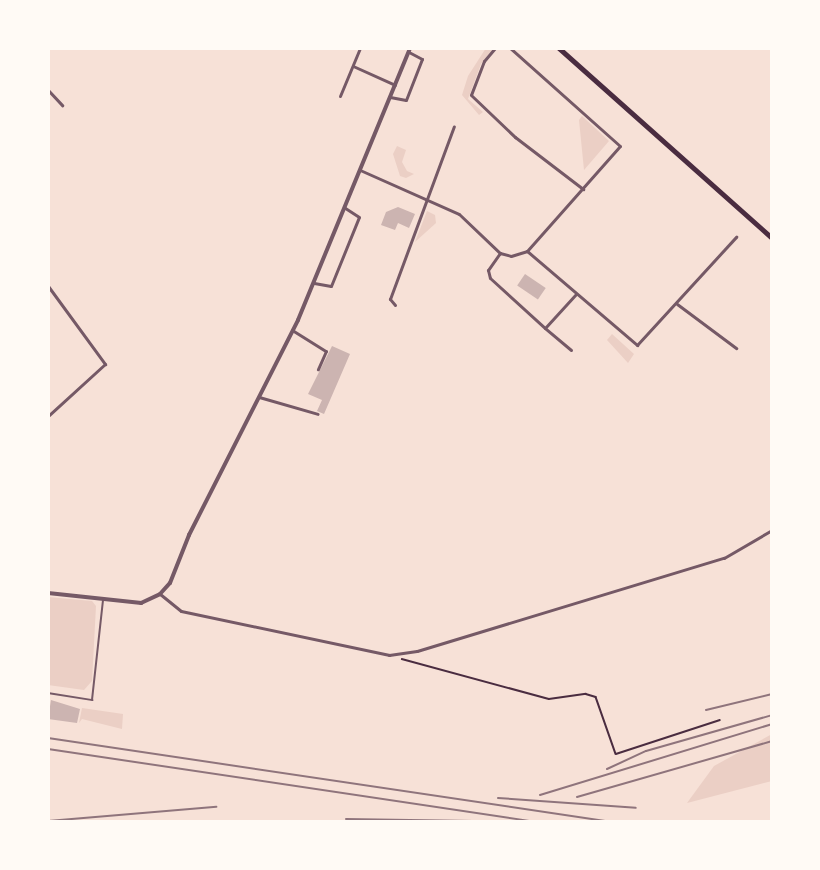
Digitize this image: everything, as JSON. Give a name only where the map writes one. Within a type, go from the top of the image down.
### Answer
[{"type":"main road","points":[[559,48],[772,238]]},
{"type":"street","points":[[172,48],[180,48]]},
{"type":"street","points":[[340,96],[360,48]]},
{"type":"street","points":[[495,48],[484,61],[471,95],[515,137],[583,189]]},
{"type":"street","points":[[360,171],[430,199],[459,214],[500,253],[511,256],[527,251],[620,146],[510,48]]},
{"type":"street","points":[[48,593],[141,603],[160,594],[170,583],[189,535],[314,283],[410,49],[422,59],[406,100],[390,98]]},
{"type":"street","points":[[353,66],[395,85]]},
{"type":"street","points":[[48,90],[62,105]]},
{"type":"street","points":[[395,305],[390,299],[430,199],[454,126]]},
{"type":"street","points":[[314,283],[331,286],[358,217],[345,208]]},
{"type":"street","points":[[527,251],[637,345],[736,237]]},
{"type":"street","points":[[500,253],[488,270],[490,278],[571,350]]},
{"type":"street","points":[[48,286],[105,363],[48,416]]},
{"type":"street","points":[[545,328],[576,294]]},
{"type":"street","points":[[677,303],[736,348]]},
{"type":"street","points":[[292,330],[326,351],[318,369]]},
{"type":"street","points":[[259,397],[318,414]]},
{"type":"street","points":[[160,594],[181,611],[389,655],[417,651],[724,558],[772,531]]},
{"type":"lane","points":[[48,693],[93,700],[103,598]]},
{"type":"path","points":[[389,655],[549,699],[586,694],[596,698],[616,754],[720,720]]},
{"type":"shaded area","points":[[486,48],[495,48],[481,64],[468,99],[483,112],[479,115],[462,95],[468,76]]},
{"type":"shaded area","points":[[582,116],[609,141],[584,170],[579,120]]},
{"type":"shaded area","points":[[397,146],[406,150],[402,162],[407,171],[414,174],[406,178],[400,176],[393,154]]},
{"type":"shaded area","points":[[427,211],[435,215],[436,223],[415,242]]},
{"type":"shaded area","points":[[612,334],[634,354],[628,363],[607,340]]},
{"type":"shaded area","points":[[48,597],[92,601],[96,606],[92,681],[84,690],[48,685]]},
{"type":"shaded area","points":[[82,708],[123,714],[122,729],[82,719],[79,723]]},
{"type":"shaded area","points":[[772,734],[772,781],[687,803],[714,766]]},
{"type":"building","points":[[398,207],[415,214],[409,228],[398,223],[395,230],[381,225],[386,212]]},
{"type":"building","points":[[525,274],[546,288],[538,300],[517,286]]},
{"type":"building","points":[[332,346],[350,354],[324,414],[317,411],[322,400],[308,394]]},
{"type":"building","points":[[51,700],[80,709],[77,723],[48,719]]},
{"type":"railway","points":[[706,710],[772,694]]},
{"type":"railway","points":[[607,769],[646,751],[772,715]]},
{"type":"railway","points":[[540,795],[772,724]]},
{"type":"railway","points":[[48,738],[612,822]]},
{"type":"railway","points":[[577,797],[772,741]]},
{"type":"railway","points":[[48,749],[536,822]]},
{"type":"railway","points":[[498,798],[636,808]]},
{"type":"railway","points":[[48,821],[216,807]]},
{"type":"railway","points":[[346,819],[473,821]]}]
